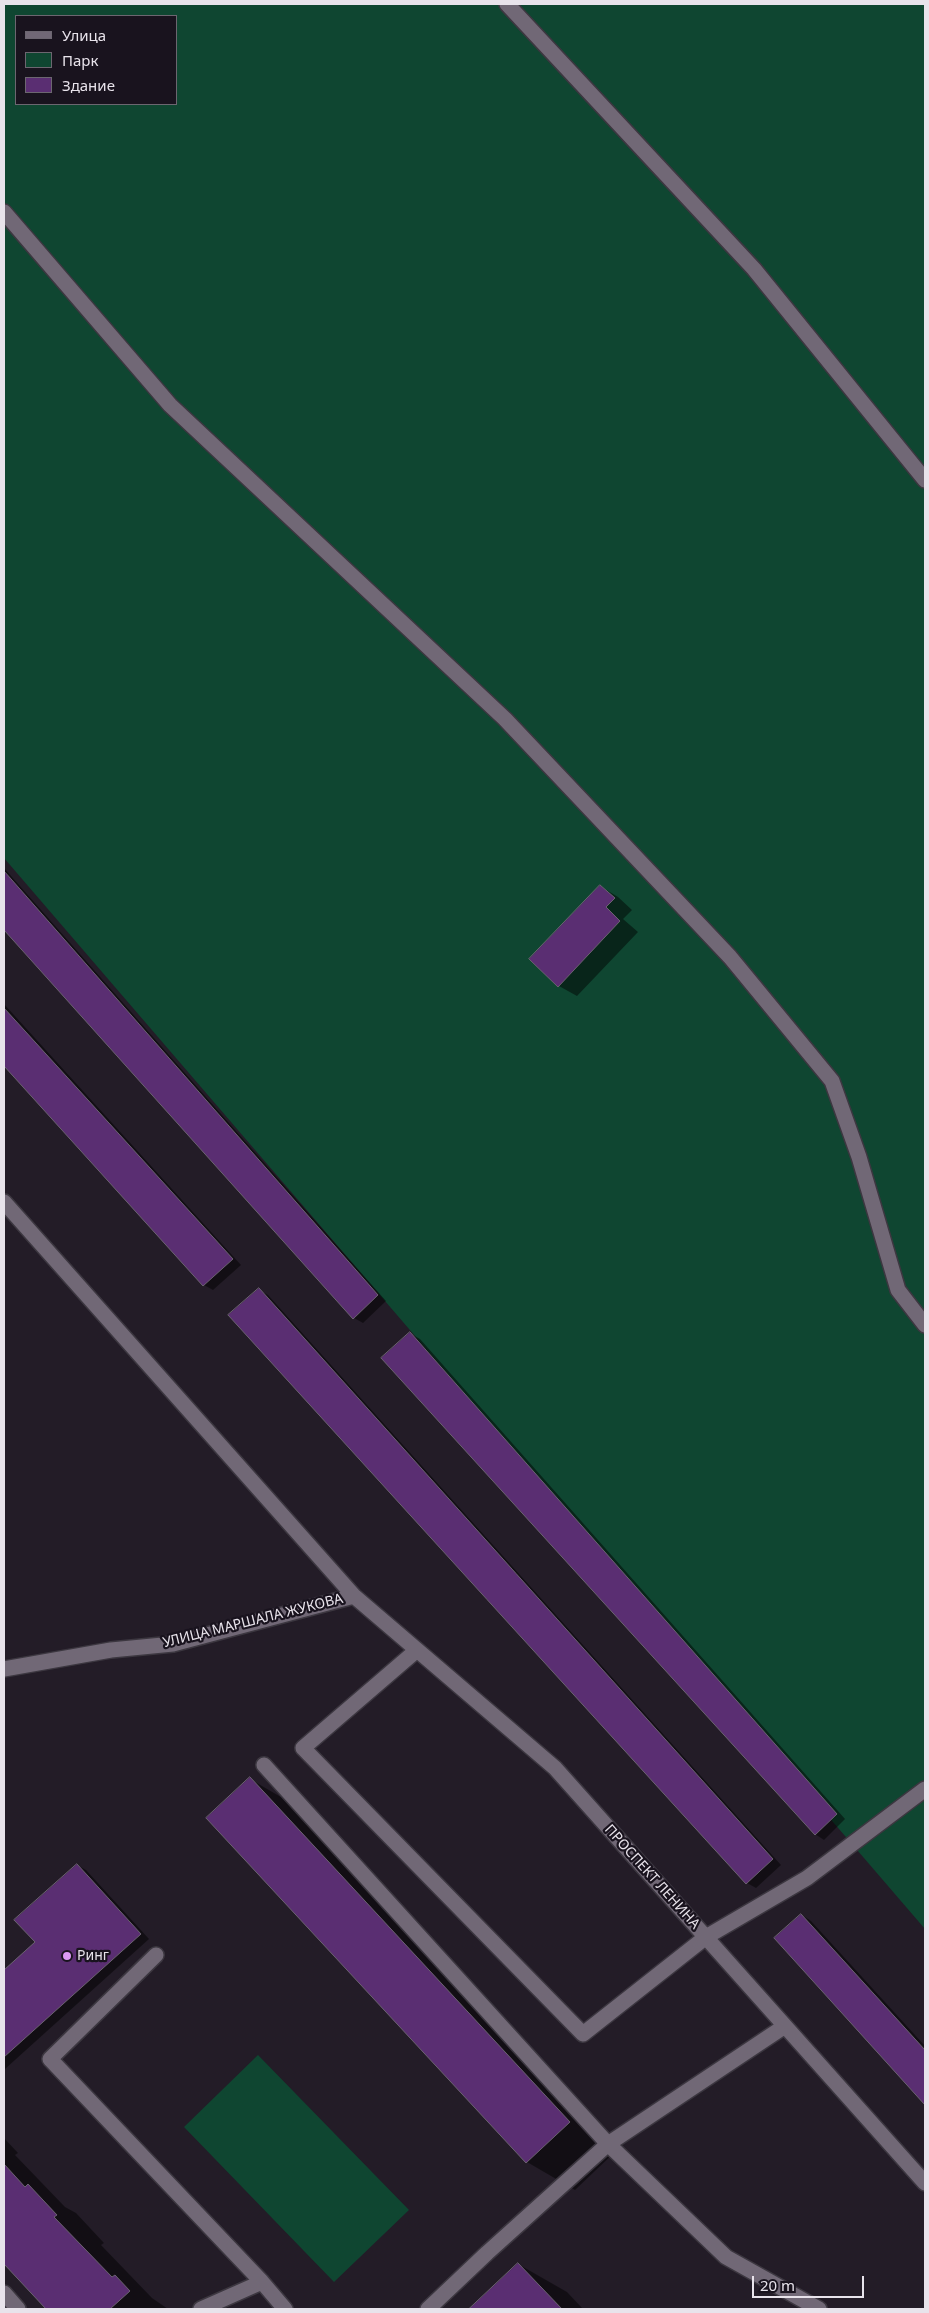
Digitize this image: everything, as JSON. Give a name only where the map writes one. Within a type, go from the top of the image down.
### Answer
[{"type":"street","points":[[507,4],[754,269],[925,480]]},
{"type":"street","points":[[4,212],[170,404],[505,719],[730,957],[832,1081],[859,1157],[898,1290],[925,1325]]},
{"type":"street","name":"ПРОСПЕКТ ЛЕНИНА","points":[[4,1202],[354,1596],[555,1768],[925,2182]]},
{"type":"street","name":"УЛИЦА МАРШАЛА ЖУКОВА","points":[[4,1669],[111,1650],[172,1644],[354,1596]]},
{"type":"street","points":[[417,1650],[303,1748],[583,2034],[706,1937],[807,1878],[925,1789]]},
{"type":"street","points":[[264,1765],[608,2144],[726,2257],[819,2309]]},
{"type":"street","points":[[156,1955],[50,2059],[262,2282],[285,2309]]},
{"type":"street","points":[[428,2309],[608,2144],[785,2026]]},
{"type":"street","points":[[201,2309],[262,2282]]},
{"type":"street","points":[[4,2293],[18,2309]]},
{"type":"green space","points":[[4,4],[925,4],[925,1929],[4,858]]},
{"type":"green space","points":[[258,2055],[409,2210],[334,2282],[184,2127]]},
{"type":"building","points":[[4,871],[378,1295],[353,1319],[4,930]]},
{"type":"building","points":[[600,885],[615,898],[606,907],[620,921],[558,987],[529,959]]},
{"type":"building","points":[[4,1008],[233,1259],[203,1286],[4,1066]]},
{"type":"building","points":[[259,1288],[773,1859],[746,1884],[228,1315]]},
{"type":"building","points":[[410,1332],[837,1814],[815,1835],[381,1358]]},
{"type":"building","points":[[250,1777],[570,2122],[526,2163],[206,1818]]},
{"type":"building","name":"Ринг","points":[[77,1864],[141,1934],[4,2057],[4,1970],[35,1942],[14,1920]]},
{"type":"building","points":[[801,1914],[925,2050],[925,2105],[774,1938]]},
{"type":"building","points":[[4,2164],[25,2187],[28,2184],[57,2215],[54,2217],[112,2277],[115,2275],[130,2291],[110,2309],[46,2309],[4,2264]]},
{"type":"building","points":[[518,2263],[562,2309],[469,2309]]},
{"type":"place","name":"Ринг","points":[[67,1956]]}]
